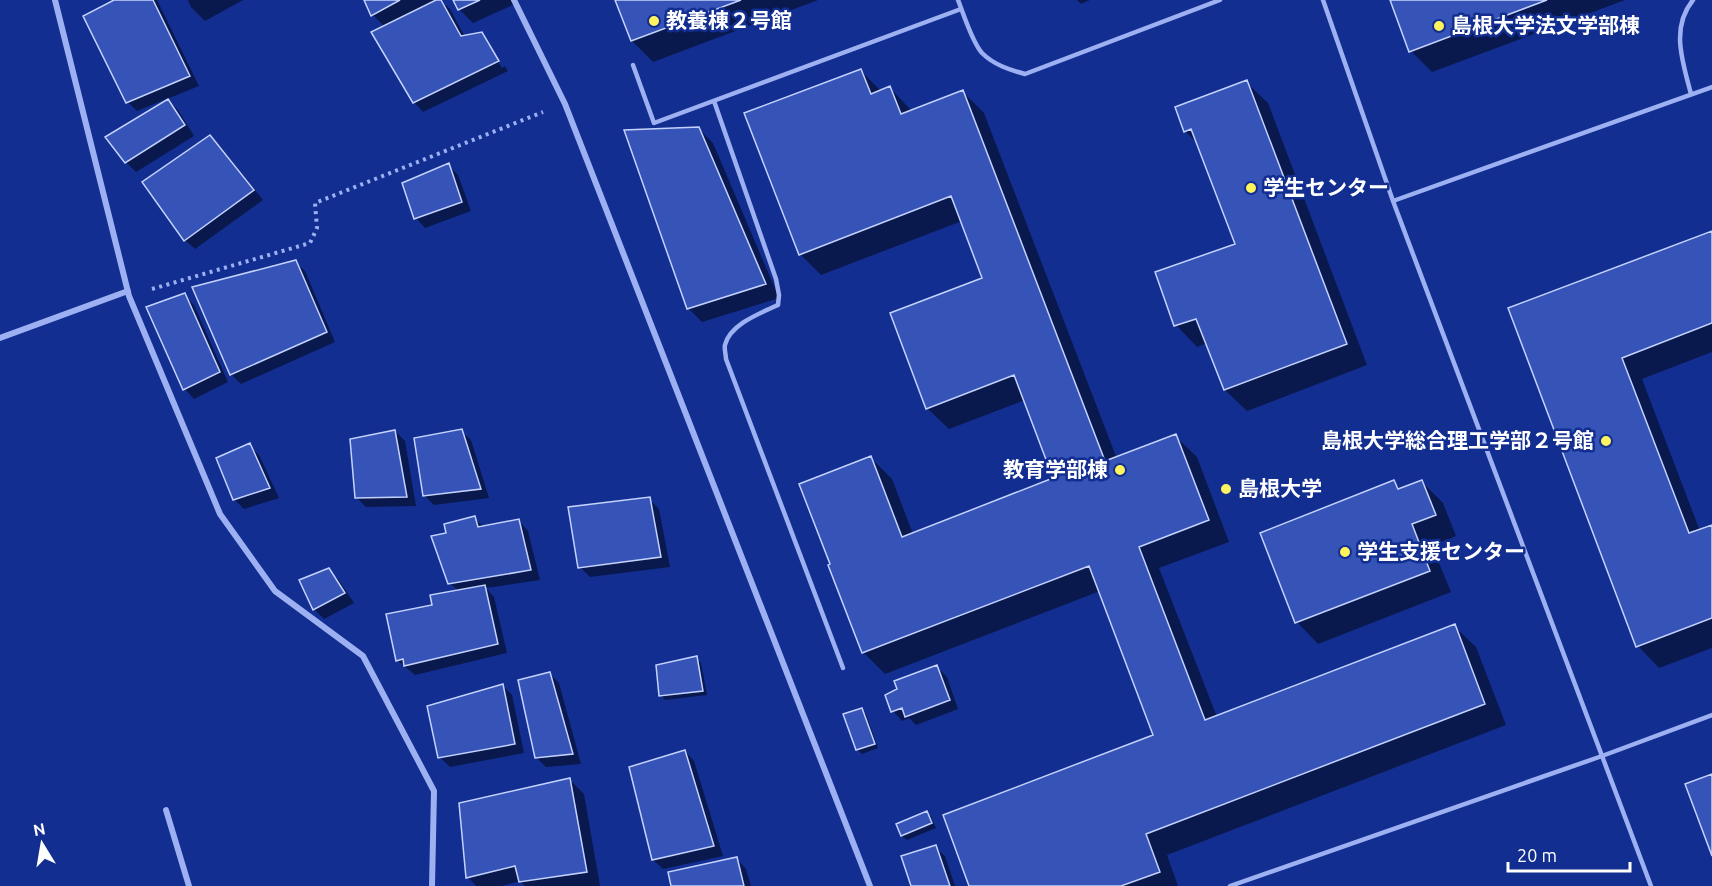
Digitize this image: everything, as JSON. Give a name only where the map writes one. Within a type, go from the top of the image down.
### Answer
[{"type":"street","points":[[55,0],[128,293],[220,514],[275,591],[363,656],[434,791],[432,886]]},
{"type":"street","points":[[514,0],[565,104],[870,886]]},
{"type":"street","points":[[0,338],[128,293]]},
{"type":"street","points":[[166,810],[189,886]]},
{"type":"lane","points":[[958,0],[982,53],[1004,69],[1025,74],[1220,0]]},
{"type":"lane","points":[[1323,0],[1393,201],[1651,886]]},
{"type":"lane","points":[[1691,94],[1679,47],[1683,16],[1693,0]]},
{"type":"lane","points":[[633,65],[654,123],[961,9]]},
{"type":"lane","points":[[1393,201],[1712,87]]},
{"type":"lane","points":[[714,100],[777,279],[779,295],[778,304],[749,318],[729,337],[724,346],[726,359],[843,668]]},
{"type":"lane","points":[[1230,886],[1602,756],[1712,715]]},
{"type":"path","points":[[128,293],[310,243],[317,228],[315,203],[565,104]]},
{"type":"building","points":[[114,0],[153,0],[190,76],[126,103],[83,16]]},
{"type":"building","points":[[364,0],[400,0],[371,16]]},
{"type":"building","points":[[436,0],[441,0],[461,36],[482,32],[499,61],[413,103],[371,32]]},
{"type":"building","points":[[453,0],[480,0],[458,10]]},
{"type":"building","name":"教養棟２号館","points":[[615,0],[741,0],[631,41]]},
{"type":"building","name":"島根大学法文学部棟","points":[[1390,0],[1547,0],[1409,52]]},
{"type":"building","name":"教育学部棟","points":[[861,69],[871,94],[890,86],[901,114],[963,90],[1105,461],[1176,434],[1209,520],[1139,547],[1205,720],[1455,624],[1485,704],[1146,834],[1160,872],[1121,886],[969,886],[943,815],[1153,735],[1089,566],[862,653],[799,484],[871,456],[902,537],[1053,478],[1014,375],[926,409],[890,313],[982,278],[951,196],[799,255],[744,113]]},
{"type":"building","name":"学生センター","points":[[1247,80],[1347,344],[1224,390],[1196,319],[1174,326],[1155,272],[1235,244],[1191,129],[1184,132],[1175,107]]},
{"type":"building","points":[[168,99],[185,125],[125,163],[105,137]]},
{"type":"building","points":[[699,127],[766,284],[687,309],[624,130]]},
{"type":"building","points":[[210,135],[254,190],[184,241],[142,182]]},
{"type":"building","points":[[449,163],[462,202],[414,219],[402,183]]},
{"type":"building","name":"島根大学総合理工学部２号館","points":[[1712,231],[1712,323],[1622,358],[1689,533],[1712,525],[1712,618],[1636,647],[1508,308]]},
{"type":"building","points":[[296,260],[327,332],[230,375],[192,287]]},
{"type":"building","points":[[185,293],[220,372],[183,390],[146,307]]},
{"type":"building","points":[[462,429],[481,489],[423,496],[414,438]]},
{"type":"building","points":[[395,430],[407,497],[355,498],[350,439]]},
{"type":"building","points":[[250,443],[270,488],[233,500],[216,458]]},
{"type":"building","name":"学生支援センター","points":[[1394,480],[1398,489],[1422,480],[1436,515],[1412,524],[1430,571],[1295,623],[1260,533]]},
{"type":"building","points":[[650,497],[661,557],[578,568],[568,507]]},
{"type":"building","points":[[475,516],[478,527],[519,519],[531,570],[448,584],[431,536],[446,533],[444,524]]},
{"type":"building","points":[[329,568],[345,593],[313,610],[299,580]]},
{"type":"building","points":[[485,585],[498,644],[404,666],[403,659],[396,661],[386,614],[432,605],[430,595]]},
{"type":"building","points":[[697,656],[703,691],[659,696],[656,665]]},
{"type":"building","points":[[937,665],[950,700],[905,717],[902,708],[891,712],[885,695],[897,689],[894,681]]},
{"type":"building","points":[[550,672],[573,754],[535,758],[518,680]]},
{"type":"building","points":[[503,684],[515,744],[438,758],[427,706]]},
{"type":"building","points":[[862,708],[875,744],[856,750],[843,714]]},
{"type":"building","points":[[685,750],[714,846],[652,860],[629,767]]},
{"type":"building","points":[[1712,774],[1712,856],[1685,784]]},
{"type":"building","points":[[570,778],[587,872],[519,882],[515,866],[466,878],[459,803]]},
{"type":"building","points":[[927,811],[932,823],[901,836],[896,824]]},
{"type":"building","points":[[936,845],[950,886],[911,886],[901,856]]},
{"type":"building","points":[[737,857],[744,886],[671,886],[668,872]]},
{"type":"place","name":"教養棟２号館","points":[[654,21]]},
{"type":"place","name":"島根大学法文学部棟","points":[[1439,26]]},
{"type":"place","name":"学生センター","points":[[1251,188]]},
{"type":"place","name":"島根大学総合理工学部２号館","points":[[1606,441]]},
{"type":"place","name":"教育学部棟","points":[[1120,470]]},
{"type":"place","name":"島根大学","points":[[1226,489]]},
{"type":"place","name":"学生支援センター","points":[[1345,552]]}]
